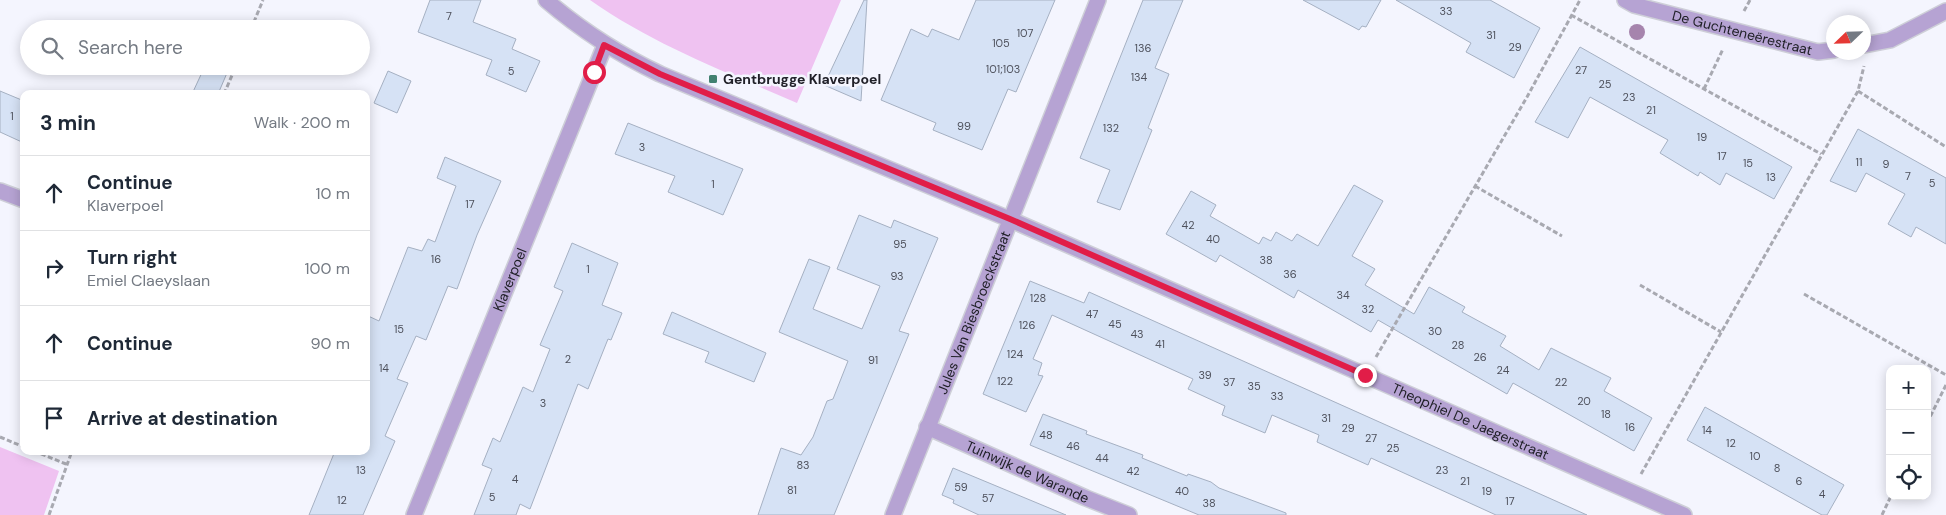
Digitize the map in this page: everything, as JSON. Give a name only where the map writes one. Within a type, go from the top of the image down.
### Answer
[{"type":"street","name":"Theophiel De Jaegerstraat","points":[[546,0],[568,19],[604,45],[660,74],[1010,219],[1684,515]]},
{"type":"street","name":"Jules Van Biesbroeckstraat","points":[[893,515],[1098,0]]},
{"type":"street","name":"De Guchteneërestraat","points":[[1625,0],[1634,5],[1818,52],[1826,51]]},
{"type":"street","points":[[1871,43],[1890,40],[1946,11]]},
{"type":"street","name":"Klaverpoel","points":[[414,515],[604,45]]},
{"type":"street","points":[[0,191],[20,198]]},
{"type":"street","name":"Tuinwijk de Warande","points":[[927,427],[1129,515]]},
{"type":"path","points":[[254,20],[262,0]]},
{"type":"path","points":[[1365,375],[1580,0]]},
{"type":"path","points":[[1571,15],[1822,154]]},
{"type":"path","points":[[1631,492],[1858,91],[1864,60]]},
{"type":"path","points":[[226,90],[232,75]]},
{"type":"path","points":[[1858,91],[1946,146]]},
{"type":"path","points":[[1475,186],[1562,236]]},
{"type":"path","points":[[1640,285],[1721,332]]},
{"type":"path","points":[[1804,294],[1946,375]]},
{"type":"path","points":[[1931,415],[1946,385]]},
{"type":"path","points":[[0,438],[20,446]]},
{"type":"path","points":[[44,455],[66,464]]},
{"type":"path","points":[[49,515],[70,455]]},
{"type":"path","points":[[1882,515],[1890,500]]},
{"type":"shaded area","points":[[590,0],[841,0],[797,103],[717,69],[665,44],[639,31]]},
{"type":"shaded area","points":[[0,447],[59,471],[44,515],[0,515]]},
{"type":"building","points":[[430,0],[481,0],[473,22],[516,39],[512,49],[540,61],[526,92],[486,75],[492,60],[418,32]]},
{"type":"building","points":[[864,0],[867,0],[861,101],[824,85]]},
{"type":"building","points":[[976,0],[1055,0],[1016,92],[1008,89],[982,150],[933,130],[936,123],[881,100],[911,29],[928,37],[932,29],[959,40]]},
{"type":"building","points":[[1143,0],[1183,0],[1155,68],[1169,74],[1148,128],[1152,130],[1120,210],[1097,202],[1110,170],[1080,158]]},
{"type":"building","points":[[1303,0],[1381,0],[1366,27],[1362,26],[1359,30]]},
{"type":"building","points":[[1396,0],[1490,0],[1540,28],[1514,78],[1466,52],[1471,43]]},
{"type":"building","points":[[1580,47],[1792,167],[1774,199],[1726,173],[1720,185],[1700,172],[1698,176],[1660,153],[1668,140],[1590,97],[1568,138],[1535,122]]},
{"type":"building","points":[[388,71],[411,81],[397,113],[374,103]]},
{"type":"building","points":[[201,75],[226,75],[220,90],[194,90]]},
{"type":"building","points":[[0,91],[20,99],[20,141],[0,132]]},
{"type":"building","points":[[628,123],[743,169],[723,215],[668,192],[675,176],[615,154]]},
{"type":"building","points":[[1858,129],[1946,178],[1946,244],[1916,227],[1911,237],[1888,224],[1905,194],[1866,173],[1856,192],[1830,181]]},
{"type":"building","points":[[445,157],[501,181],[477,235],[457,289],[448,286],[426,340],[416,336],[397,379],[408,383],[385,436],[395,441],[363,515],[309,515],[333,455],[370,455],[370,317],[379,321],[408,247],[422,251],[428,239],[435,242],[456,186],[437,178]]},
{"type":"building","points":[[1354,185],[1383,201],[1352,256],[1375,269],[1365,285],[1414,314],[1429,287],[1465,307],[1462,312],[1506,336],[1500,346],[1539,370],[1551,348],[1611,378],[1604,391],[1652,418],[1634,451],[1513,383],[1507,394],[1378,320],[1371,332],[1298,290],[1294,298],[1220,255],[1216,262],[1166,234],[1191,191],[1216,205],[1210,216],[1259,244],[1263,237],[1271,241],[1276,232],[1292,241],[1297,234],[1318,246]]},
{"type":"building","points":[[859,215],[891,228],[894,220],[938,238],[899,331],[909,334],[834,515],[758,515],[781,448],[801,455],[813,437],[827,401],[833,399],[848,361],[779,332],[809,259],[830,267],[813,309],[862,329],[880,286],[837,269]]},
{"type":"building","points":[[572,243],[618,263],[602,305],[622,313],[611,340],[608,339],[588,389],[578,384],[530,509],[520,504],[516,515],[474,515],[492,469],[482,465],[493,438],[500,442],[523,387],[533,392],[550,349],[540,345],[563,291],[554,287]]},
{"type":"building","points":[[1030,281],[1084,303],[1089,292],[1587,515],[1496,515],[1371,458],[1368,465],[1317,442],[1319,435],[1272,415],[1265,433],[1222,415],[1225,406],[1188,389],[1193,379],[1052,315],[1033,359],[1042,363],[1038,375],[1043,376],[1026,412],[983,394]]},
{"type":"building","points":[[672,312],[766,353],[754,382],[705,362],[709,352],[663,334]]},
{"type":"building","points":[[1705,407],[1844,485],[1827,515],[1822,515],[1687,440]]},
{"type":"building","points":[[1043,414],[1087,431],[1086,434],[1143,455],[1142,458],[1187,476],[1188,474],[1211,482],[1219,488],[1286,513],[1286,515],[1199,515],[1030,445]]},
{"type":"building","points":[[953,468],[1066,515],[979,515],[953,503],[954,500],[942,495]]},
{"type":"place","name":"Gentbrugge Klaverpoel","points":[[713,79]]},
{"type":"route","points":[[594,72],[604,45],[660,74],[1010,219],[1365,375]]}]
